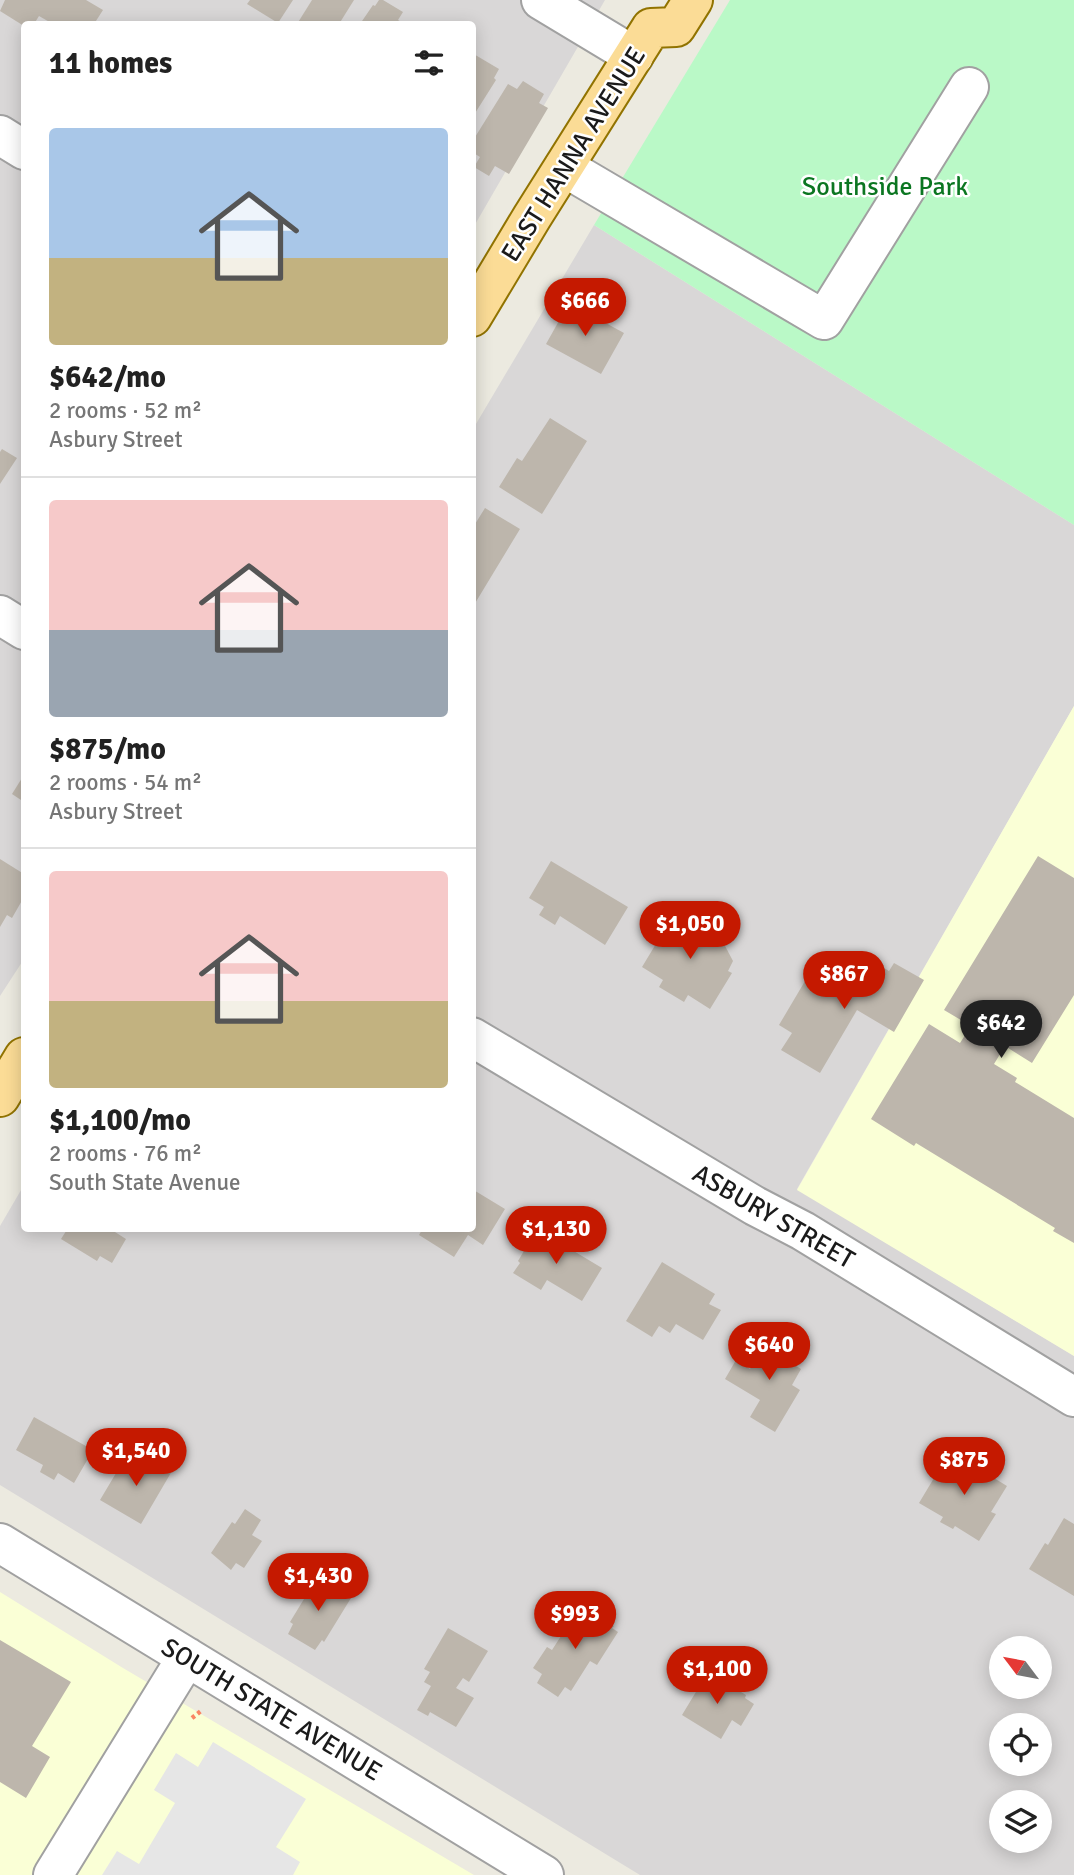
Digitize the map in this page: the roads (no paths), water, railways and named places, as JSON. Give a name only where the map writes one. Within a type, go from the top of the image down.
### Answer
[{"type":"main road","name":"EAST HANNA AVENUE","points":[[476,310],[564,167],[643,28],[676,27],[693,0]]},
{"type":"street","points":[[541,0],[643,28]]},
{"type":"street","points":[[564,167],[824,320],[969,87]]},
{"type":"street","points":[[0,135],[21,148]]},
{"type":"street","points":[[0,615],[21,628]]},
{"type":"street","name":"ASBURY STREET","points":[[476,1039],[755,1206],[803,1231],[1074,1397]]},
{"type":"street","name":"SOUTH STATE AVENUE","points":[[0,1543],[544,1875]]},
{"type":"street","points":[[53,1875],[187,1657]]},
{"type":"park label","name":"Southside Park","points":[[885,186]]}]
